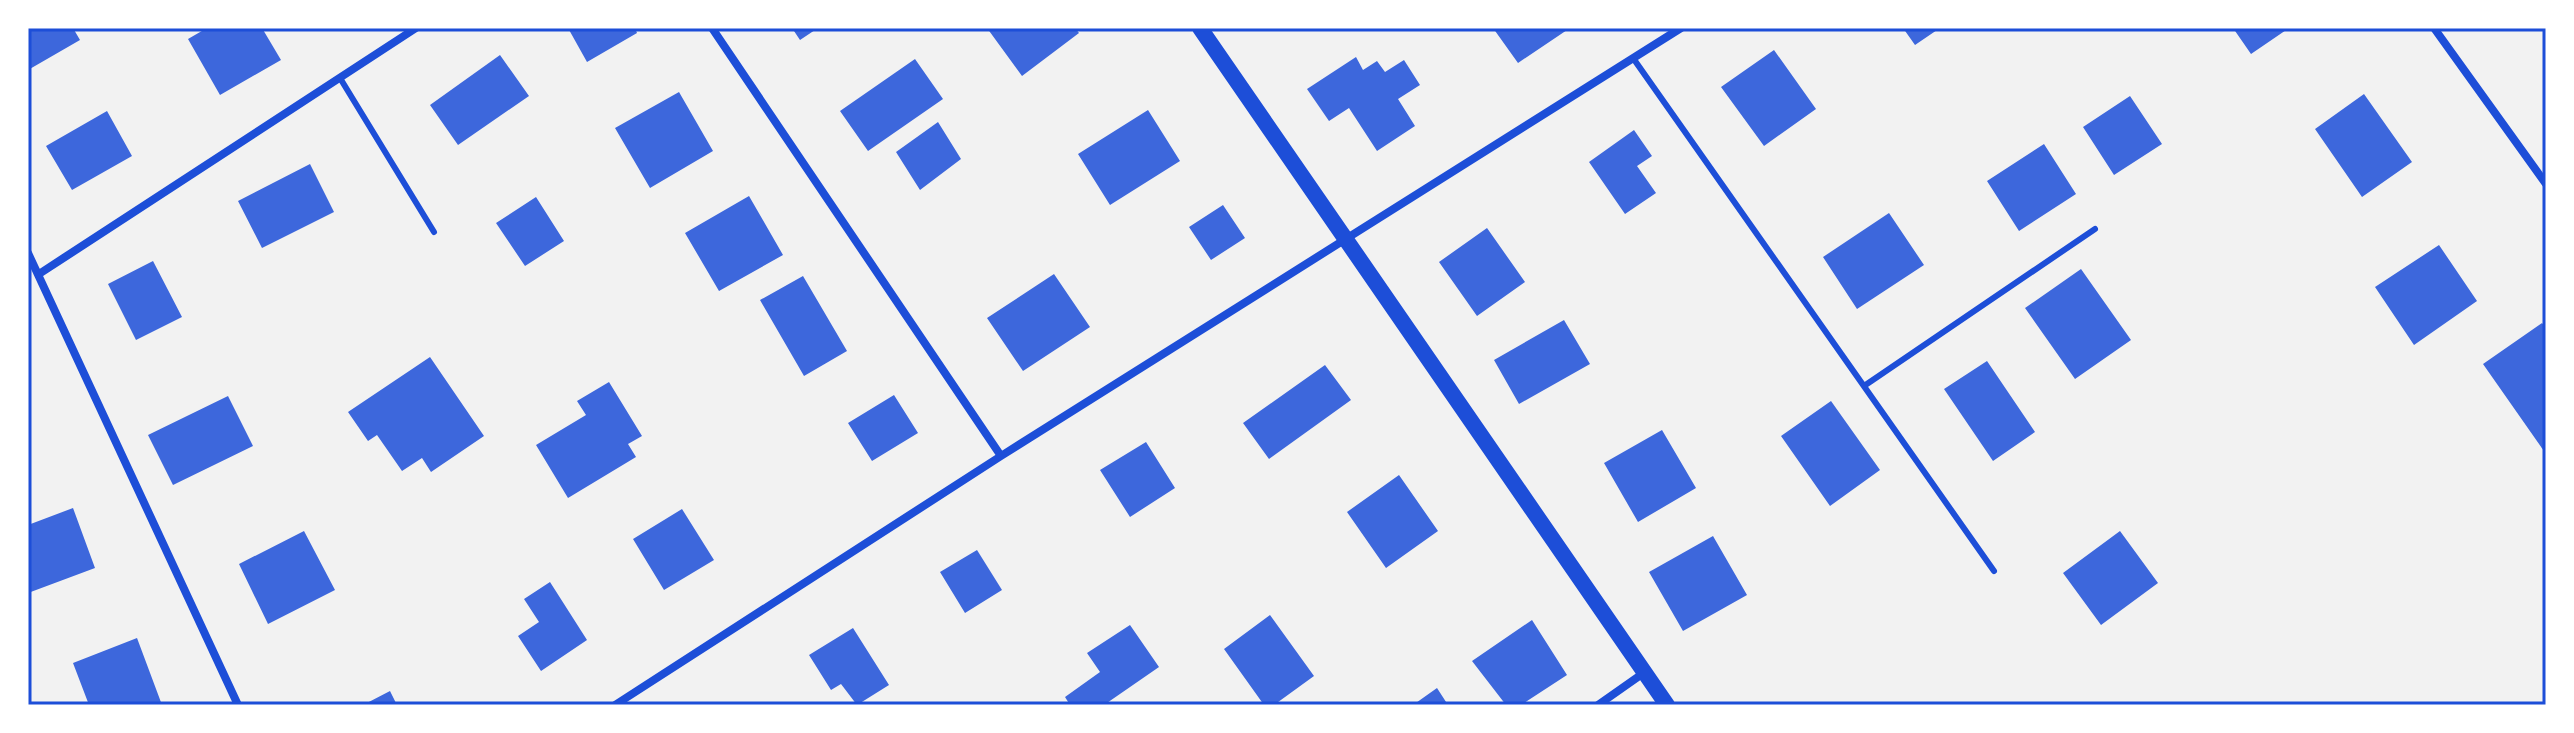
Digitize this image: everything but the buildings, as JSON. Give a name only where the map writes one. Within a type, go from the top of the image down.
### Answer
[{"type":"main road","points":[[1200,28],[1667,705]]},
{"type":"street","points":[[39,274],[416,28]]},
{"type":"street","points":[[712,28],[1001,456]]},
{"type":"street","points":[[615,705],[1001,456],[1681,28]]},
{"type":"street","points":[[2434,28],[2546,184]]},
{"type":"street","points":[[28,253],[238,705]]},
{"type":"street","points":[[1598,705],[1645,672]]},
{"type":"lane","points":[[1633,58],[1994,571]]},
{"type":"lane","points":[[340,78],[434,232]]},
{"type":"lane","points":[[1864,386],[2095,229]]}]
